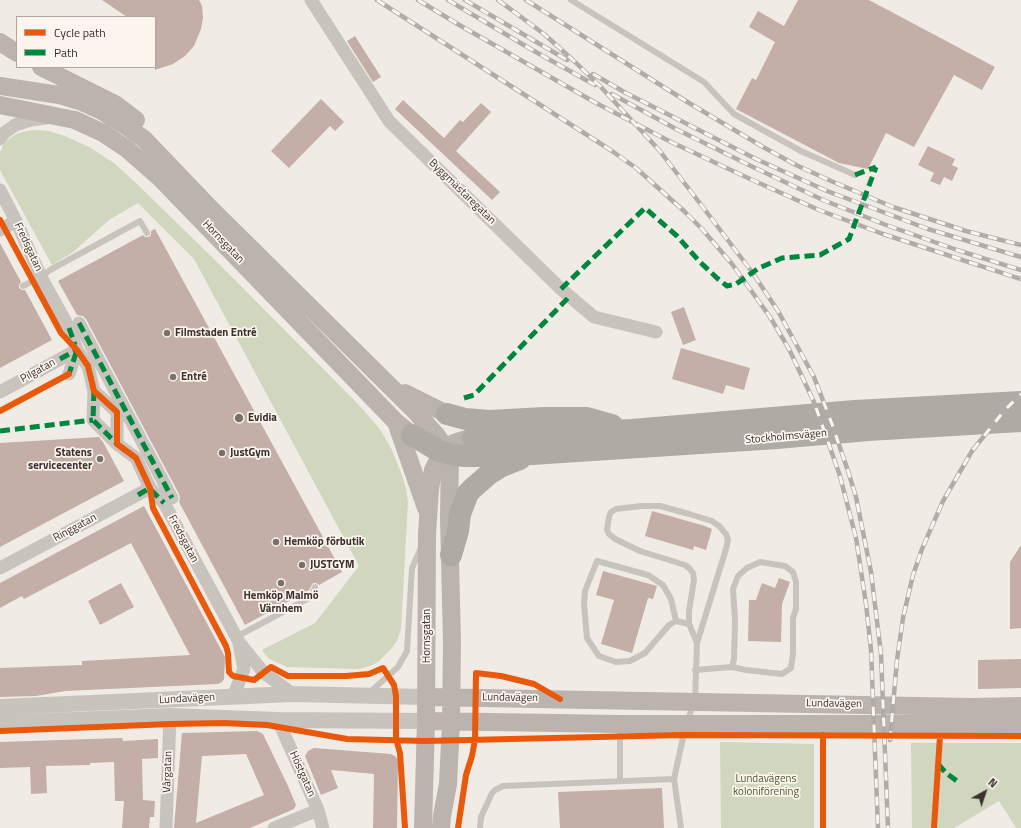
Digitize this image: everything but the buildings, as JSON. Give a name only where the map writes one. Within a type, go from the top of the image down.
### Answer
[{"type":"highway","name":"Stockholmsvägen","points":[[473,438],[632,430],[855,411],[1021,402]]},
{"type":"highway","name":"Stockholmsvägen","points":[[447,414],[465,419],[489,421],[544,418],[587,418],[632,430]]},
{"type":"highway","name":"Stockholmsvägen","points":[[550,454],[884,429],[1021,421]]},
{"type":"highway","points":[[404,428],[447,452],[463,456],[550,454]]},
{"type":"highway","points":[[451,555],[458,531],[460,514],[468,494],[473,488],[489,474],[502,466],[518,460],[550,454]]},
{"type":"main road","points":[[0,42],[16,52]]},
{"type":"main road","points":[[43,68],[115,104],[134,118],[166,148],[211,209]]},
{"type":"main road","name":"Hornsgatan","points":[[0,86],[59,95],[82,102],[102,111],[144,139],[211,209],[420,416],[437,436],[447,452],[438,460],[433,470],[428,514],[426,721],[422,828]]},
{"type":"main road","name":"Hornsgatan","points":[[5,106],[75,120],[103,133],[139,159],[404,428]]},
{"type":"main road","name":"Hornsgatan","points":[[383,380],[421,402],[447,414]]},
{"type":"main road","points":[[404,428],[428,514]]},
{"type":"main road","points":[[441,828],[448,784],[451,722],[451,555],[447,452],[454,443],[473,438]]},
{"type":"main road","name":"Lundavägen","points":[[426,696],[964,707],[1021,706]]},
{"type":"main road","name":"Lundavägen","points":[[426,721],[620,724],[1021,724]]},
{"type":"street","name":"Byggmästaregatan","points":[[311,0],[389,121],[561,289],[594,317],[656,332]]},
{"type":"street","points":[[0,139],[4,133],[15,125],[31,120],[58,116]]},
{"type":"street","name":"Fredsgatan","points":[[0,190],[16,221],[41,277],[69,328],[77,350],[88,366],[94,391],[93,420],[117,444],[136,458],[150,488],[164,503],[237,639],[264,673],[293,694]]},
{"type":"street","points":[[0,230],[16,221]]},
{"type":"street","points":[[79,323],[172,498]]},
{"type":"street","points":[[61,333],[77,350],[69,374]]},
{"type":"street","name":"Pilgatan","points":[[0,392],[77,350]]},
{"type":"street","points":[[94,391],[117,412],[117,444]]},
{"type":"street","name":"Ringgatan","points":[[0,568],[150,488]]},
{"type":"street","name":"Fredsgatan","points":[[232,697],[244,669],[237,639]]},
{"type":"street","name":"Lundavägen","points":[[0,707],[293,694],[426,696]]},
{"type":"street","name":"Lundavägen","points":[[0,723],[170,716],[279,720],[426,721]]},
{"type":"street","name":"Vårgatan","points":[[166,828],[170,716]]},
{"type":"street","name":"Höstgatan","points":[[279,720],[318,810],[323,828]]},
{"type":"street","points":[[274,828],[318,810]]},
{"type":"lane","points":[[571,0],[704,82],[734,114],[801,151],[855,175]]},
{"type":"lane","points":[[23,286],[140,221],[147,233]]},
{"type":"lane","points":[[681,828],[674,779],[686,724],[695,701],[697,643],[728,540],[726,534],[712,521],[660,506],[641,506],[616,509],[611,512],[607,530],[615,539],[640,551],[685,565],[693,573],[694,580],[689,624],[697,643]]},
{"type":"lane","points":[[366,695],[389,677],[398,667],[407,651],[412,568],[427,534]]},
{"type":"lane","points":[[676,621],[671,599],[663,584],[648,575],[597,561],[585,591],[584,604],[587,638],[599,656],[616,662],[630,661],[645,653],[669,625],[676,621],[689,624]]},
{"type":"lane","points":[[695,670],[732,667],[782,674],[791,668],[793,653],[793,618],[796,609],[796,582],[793,572],[785,566],[760,562],[747,568],[738,576],[733,589],[735,620],[734,659],[732,667]]},
{"type":"lane","points":[[237,639],[311,597],[315,587]]},
{"type":"lane","points":[[620,724],[620,780]]},
{"type":"lane","points":[[480,828],[481,817],[492,793],[503,786],[620,780],[674,779]]},
{"type":"green space","points":[[36,130],[49,131],[65,136],[89,147],[114,163],[219,264],[357,403],[379,428],[391,448],[402,475],[408,502],[401,629],[397,641],[378,662],[359,669],[287,667],[269,659],[262,650],[315,623],[359,566],[194,259],[138,203],[109,220],[73,252],[52,265],[0,170],[0,153],[3,145],[16,134]]},
{"type":"green space","name":"Lundavägens koloniförening","points":[[720,742],[814,744],[814,828],[721,828]]},
{"type":"green space","points":[[911,743],[1021,743],[1021,828],[1016,828],[999,801],[954,828],[912,828]]},
{"type":"railway","points":[[377,0],[612,151],[636,168],[702,229],[732,264],[770,317],[789,349],[814,402],[840,476],[856,538],[871,650],[878,828]]},
{"type":"railway","points":[[418,0],[596,103],[671,142],[748,178],[819,210],[883,234],[1021,279]]},
{"type":"railway","points":[[448,0],[595,85]]},
{"type":"railway","points":[[465,0],[567,60]]},
{"type":"railway","points":[[498,0],[544,34],[574,61],[600,86],[659,150],[752,272],[778,311],[814,377],[832,424],[856,497],[871,572],[881,654],[888,828]]},
{"type":"railway","points":[[526,0],[689,103],[796,165],[893,207],[966,231],[1021,245]]},
{"type":"railway","points":[[593,74],[626,93],[756,159],[827,191],[928,229],[1021,257]]},
{"type":"railway","points":[[612,94],[676,129],[823,200],[886,225],[957,250],[1021,270]]},
{"type":"railway","points":[[890,740],[897,660],[903,618],[913,575],[922,549],[943,501],[972,451],[1004,411],[1021,394]]},
{"type":"marked path","points":[[855,175],[876,167]]},
{"type":"marked path","points":[[561,289],[645,208],[677,236],[700,262],[727,286],[736,284],[759,268],[782,258],[820,255],[849,239],[876,167]]},
{"type":"marked path","points":[[464,398],[474,395],[569,297]]},
{"type":"marked path","points":[[79,323],[172,498]]},
{"type":"marked path","points":[[69,328],[75,345]]},
{"type":"marked path","points":[[60,359],[77,350]]},
{"type":"marked path","points":[[67,375],[69,374],[77,350]]},
{"type":"marked path","points":[[94,391],[93,420],[117,444]]},
{"type":"marked path","points":[[0,431],[93,420]]},
{"type":"marked path","points":[[138,495],[150,488]]},
{"type":"marked path","points":[[151,490],[164,503]]},
{"type":"marked path","points":[[938,764],[946,773],[957,781]]},
{"type":"cycle path","points":[[0,220],[61,333],[77,350],[88,366],[94,391],[117,412],[117,444],[136,458],[150,488],[153,508],[226,646],[229,672],[233,676],[254,680],[271,667],[288,676],[346,676],[369,674],[383,668],[394,685],[396,696],[396,739],[400,753],[405,828]]},
{"type":"cycle path","points":[[0,411],[69,374]]},
{"type":"cycle path","points":[[458,828],[466,775],[475,740],[476,673],[501,676],[534,684],[560,699]]},
{"type":"cycle path","points":[[0,731],[224,723],[267,725],[347,739],[425,741],[683,735],[1021,736]]},
{"type":"cycle path","points":[[823,735],[823,828]]},
{"type":"cycle path","points":[[934,828],[940,736]]},
{"type":"place","name":"Filmstaden Entré","points":[[167,333]]},
{"type":"place","name":"Entré","points":[[173,377]]},
{"type":"place","name":"Evidia","points":[[239,418]]},
{"type":"place","name":"JustGym","points":[[222,453]]},
{"type":"place","name":"Statens servicecenter","points":[[100,459]]},
{"type":"place","name":"Hemköp förbutik","points":[[276,542]]},
{"type":"place","name":"JUSTGYM","points":[[302,565]]},
{"type":"place","name":"Hemköp Malmö Värnhem","points":[[281,583]]}]
